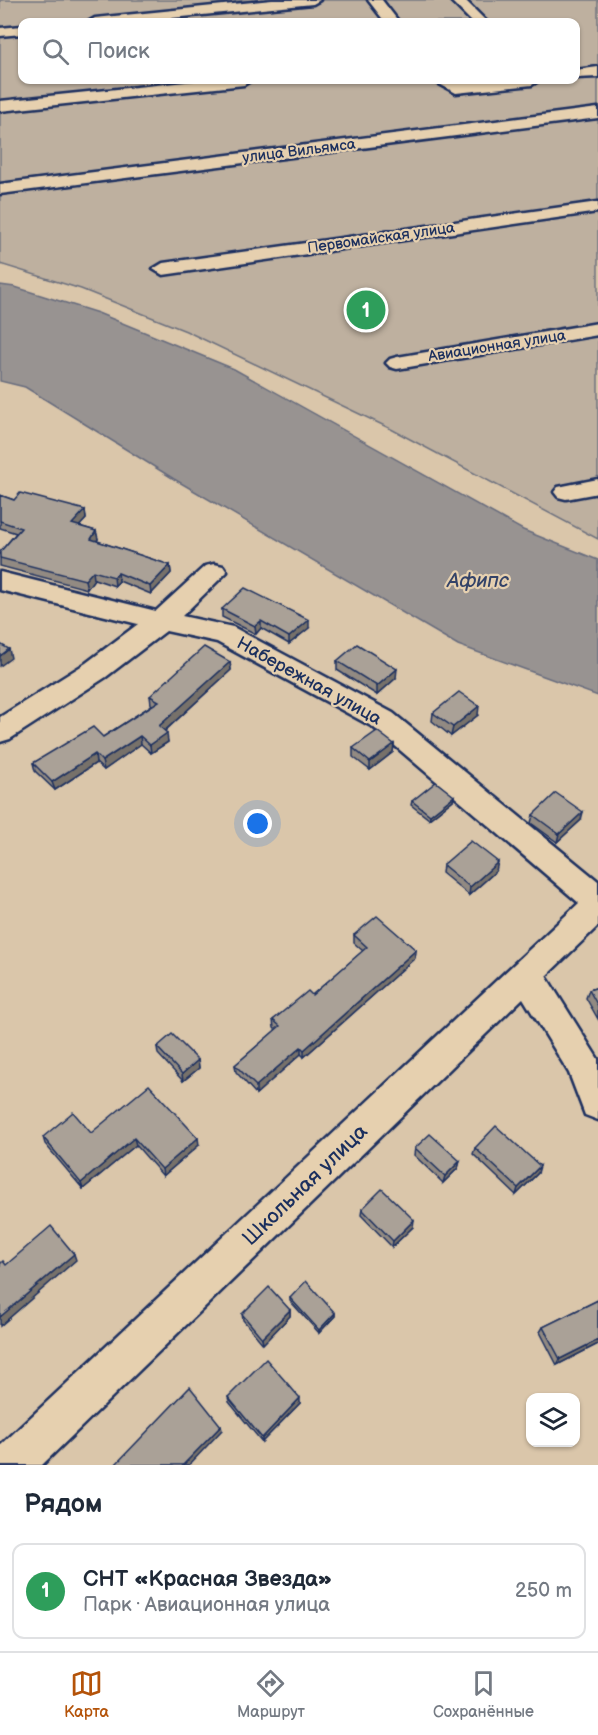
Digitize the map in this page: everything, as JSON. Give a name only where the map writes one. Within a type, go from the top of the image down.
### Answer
[{"type":"street","points":[[135,18],[313,0]]},
{"type":"street","points":[[375,0],[389,18]]},
{"type":"street","points":[[457,0],[476,18]]},
{"type":"street","points":[[0,32],[18,30]]},
{"type":"street","points":[[580,74],[598,72]]},
{"type":"street","points":[[0,106],[206,84]]},
{"type":"street","points":[[448,84],[456,88],[494,84]]},
{"type":"street","name":"улица Вильямса","points":[[0,189],[598,113]]},
{"type":"street","name":"Первомайская улица","points":[[163,269],[598,207]]},
{"type":"street","name":"Авиационная улица","points":[[397,363],[598,329]]},
{"type":"street","points":[[566,492],[598,486]]},
{"type":"street","points":[[0,731],[96,670],[161,621],[214,572]]},
{"type":"street","name":"Набережная улица","points":[[0,581],[161,621],[225,634],[383,720],[598,900]]},
{"type":"street","name":"Школьная улица","points":[[11,1465],[598,905]]},
{"type":"street","points":[[527,974],[583,1065],[598,1103]]},
{"type":"shaded area","points":[[0,0],[598,0],[598,539],[391,429],[186,331],[81,289],[0,264]]},
{"type":"water","name":"Афипс","points":[[0,285],[15,287],[98,313],[234,369],[523,530],[598,560],[598,696],[458,645],[174,479],[25,387],[0,381]]},
{"type":"building","points":[[20,493],[85,510],[72,524],[96,531],[91,539],[170,565],[150,586],[118,573],[114,577],[93,571],[85,580],[0,558],[0,552],[21,528],[0,521],[0,495],[14,500]]},
{"type":"building","points":[[245,588],[309,620],[289,637],[261,621],[255,626],[222,609]]},
{"type":"building","points":[[0,644],[9,649],[0,656]]},
{"type":"building","points":[[357,644],[397,669],[377,686],[337,661]]},
{"type":"building","points":[[204,647],[230,662],[159,726],[167,733],[150,745],[140,736],[102,761],[95,754],[52,782],[33,763],[93,727],[103,737],[159,701],[150,696]]},
{"type":"building","points":[[459,692],[479,706],[453,727],[433,713]]},
{"type":"building","points":[[377,731],[394,744],[370,762],[353,748]]},
{"type":"building","points":[[436,782],[454,796],[430,815],[412,801]]},
{"type":"building","points":[[556,793],[583,812],[559,834],[533,815]]},
{"type":"building","points":[[471,841],[498,862],[470,887],[443,865]]},
{"type":"building","points":[[377,916],[416,950],[304,1050],[301,1047],[256,1086],[235,1065],[280,1026],[273,1020],[308,991],[312,995],[367,947],[354,935]]},
{"type":"building","points":[[598,987],[598,1006],[589,990]]},
{"type":"building","points":[[172,1034],[198,1060],[182,1074],[157,1047]]},
{"type":"building","points":[[149,1085],[198,1138],[162,1169],[134,1138],[81,1183],[43,1137],[73,1112],[91,1133]]},
{"type":"building","points":[[496,1126],[540,1166],[518,1188],[475,1148]]},
{"type":"building","points":[[430,1134],[460,1161],[445,1176],[415,1148]]},
{"type":"building","points":[[382,1189],[414,1220],[393,1241],[362,1209]]},
{"type":"building","points":[[51,1226],[74,1254],[0,1317],[0,1264],[3,1261],[6,1265]]},
{"type":"building","points":[[306,1281],[335,1313],[319,1330],[290,1298]]},
{"type":"building","points":[[269,1287],[290,1310],[262,1338],[242,1314]]},
{"type":"building","points":[[598,1300],[598,1340],[560,1359],[543,1327]]},
{"type":"building","points":[[266,1359],[300,1398],[262,1438],[228,1397]]},
{"type":"building","points":[[190,1387],[221,1426],[183,1465],[115,1465]]},
{"type":"place","name":"СНТ «Красная Звезда»","points":[[366,310]]}]
